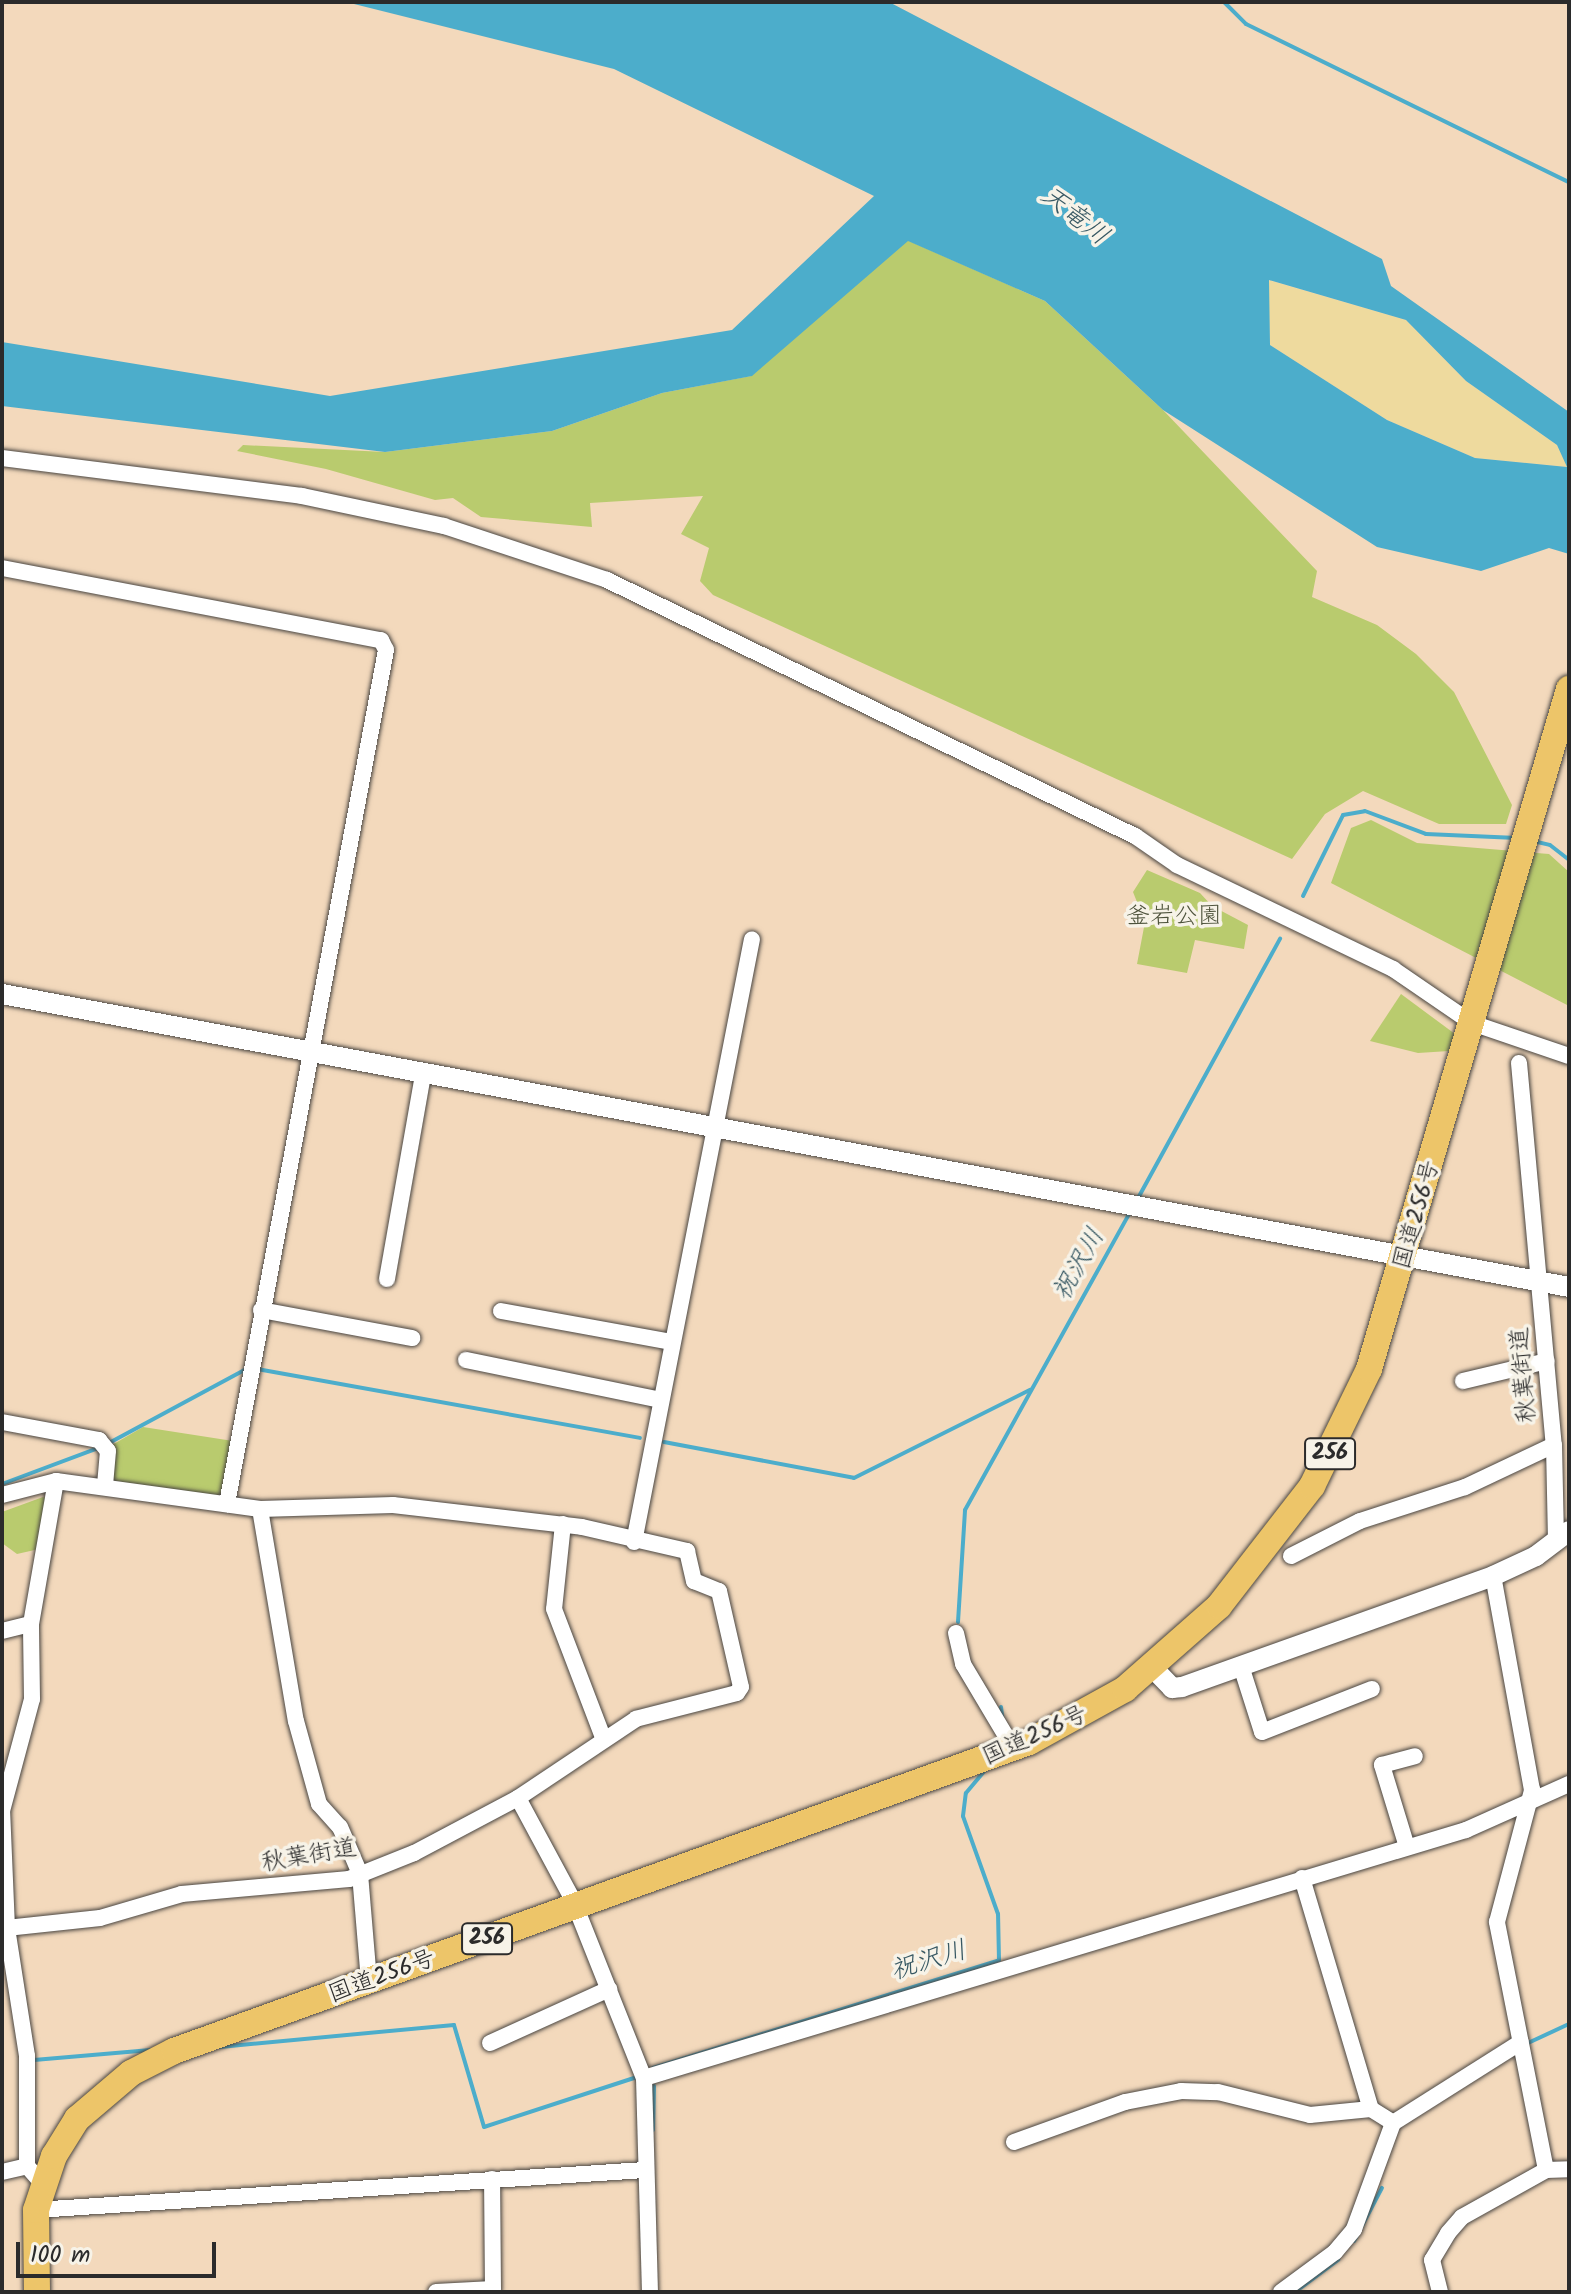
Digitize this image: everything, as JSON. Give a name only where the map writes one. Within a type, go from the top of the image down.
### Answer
[{"type":"highway","name":"国道256号","points":[[37,2292],[34,2174],[77,2119],[131,2073],[174,2051],[576,1907],[999,1743],[1099,1708],[1153,1668],[1219,1606],[1269,1548],[1312,1486],[1358,1397],[1405,1255],[1569,689]]},
{"type":"street","points":[[3,461],[302,496],[444,526],[607,580],[1135,836],[1177,865],[1393,969],[1474,1018],[1569,1056]]},
{"type":"street","points":[[2,568],[381,640],[386,650],[227,1504]]},
{"type":"street","points":[[2,1495],[56,1481],[260,1509],[393,1505],[563,1524],[634,1542],[752,939]]},
{"type":"street","points":[[2,994],[1569,1287]]},
{"type":"street","name":"秋葉街道","points":[[1291,1556],[1360,1521],[1465,1487],[1554,1445],[1519,1063]]},
{"type":"street","points":[[387,1279],[423,1074]]},
{"type":"street","points":[[261,1310],[412,1338]]},
{"type":"street","points":[[501,1311],[672,1342]]},
{"type":"street","points":[[466,1360],[661,1400]]},
{"type":"street","points":[[1463,1381],[1547,1361]]},
{"type":"street","points":[[2,1422],[105,1446],[105,1487]]},
{"type":"street","points":[[1153,1668],[1172,1688],[1493,1576],[1562,1536],[1554,1445]]},
{"type":"street","points":[[2,2172],[34,2174],[27,2056],[6,1931],[2,1811],[32,1699],[31,1624],[56,1481]]},
{"type":"street","points":[[260,1509],[296,1721],[319,1804],[340,1827],[360,1874],[369,1982]]},
{"type":"street","points":[[563,1524],[554,1609],[604,1740]]},
{"type":"street","name":"秋葉街道","points":[[6,1931],[100,1918],[182,1894],[257,1890],[360,1874],[422,1850],[518,1798],[636,1719],[737,1693],[741,1687],[719,1591],[694,1581],[687,1551],[634,1542]]},
{"type":"street","points":[[1493,1576],[1532,1802],[1497,1922],[1546,2170]]},
{"type":"street","points":[[2,1631],[31,1624]]},
{"type":"street","points":[[956,1633],[963,1664],[999,1743]]},
{"type":"street","points":[[1241,1666],[1262,1732],[1372,1689]]},
{"type":"street","points":[[1407,1847],[1382,1765],[1415,1756]]},
{"type":"street","points":[[644,2078],[1407,1847],[1532,1802],[1569,1784]]},
{"type":"street","points":[[518,1798],[576,1907],[644,2078],[644,2170],[650,2292]]},
{"type":"street","points":[[1302,1878],[1371,2109]]},
{"type":"street","points":[[490,2043],[609,1989]]},
{"type":"street","points":[[1281,2292],[1335,2252],[1354,2229],[1393,2123],[1521,2042]]},
{"type":"street","points":[[1014,2142],[1125,2102],[1181,2091],[1218,2092],[1310,2115],[1371,2109],[1393,2123]]},
{"type":"street","points":[[1440,2292],[1432,2260],[1462,2217],[1546,2170],[1569,2169]]},
{"type":"street","points":[[36,2210],[644,2170]]},
{"type":"street","points":[[436,2292],[493,2290],[492,2179]]},
{"type":"green space","points":[[907,240],[1045,301],[1163,410],[1317,571],[1312,597],[1377,625],[1416,654],[1454,692],[1512,805],[1506,824],[1439,824],[1363,791],[1325,814],[1292,859],[713,595],[700,581],[709,548],[681,534],[703,496],[590,503],[592,527],[481,517],[453,498],[435,500],[326,469],[237,451],[243,445],[385,452],[552,431],[662,393],[751,376]]},
{"type":"green space","points":[[1371,820],[1417,843],[1549,854],[1569,872],[1569,1006],[1331,883],[1351,828]]},
{"type":"green space","name":"釜岩公園","points":[[1147,870],[1200,893],[1212,906],[1248,925],[1244,949],[1195,940],[1187,973],[1137,964],[1145,922],[1133,892]]},
{"type":"green space","points":[[1401,994],[1455,1034],[1449,1051],[1418,1053],[1370,1041]]},
{"type":"green space","points":[[143,1427],[233,1441],[223,1492],[217,1496],[109,1480],[112,1445]]},
{"type":"green space","points":[[43,1497],[49,1500],[39,1549],[17,1554],[2,1543],[2,1512]]},
{"type":"sand","points":[[1268,280],[1406,320],[1466,381],[1557,445],[1568,467],[1475,458],[1387,420],[1270,345]]},
{"type":"water","name":"天竜川","points":[[346,2],[889,2],[1382,259],[1391,286],[1569,412],[1569,554],[1549,548],[1481,571],[1377,547],[1163,410],[1045,301],[908,241],[752,376],[662,393],[552,431],[385,452],[2,406],[2,342],[330,396],[732,330],[874,196],[614,69]],"holes":[[[1269,280],[1406,320],[1466,381],[1557,445],[1567,467],[1475,458],[1387,420],[1270,345]]]},
{"type":"waterway","points":[[1224,2],[1246,24],[1569,182]]},
{"type":"waterway","name":"祝沢川","points":[[1303,896],[1343,815],[1365,811],[1426,834],[1517,838]]},
{"type":"waterway","name":"祝沢川","points":[[1533,841],[1550,845],[1569,860]]},
{"type":"waterway","name":"祝沢川","points":[[1137,1200],[1280,939]]},
{"type":"waterway","name":"祝沢川","points":[[958,1622],[965,1510],[1131,1211]]},
{"type":"waterway","points":[[109,1443],[248,1368]]},
{"type":"waterway","points":[[257,1369],[640,1438]]},
{"type":"waterway","points":[[664,1442],[854,1478],[1030,1390]]},
{"type":"waterway","points":[[2,1484],[101,1447]]},
{"type":"waterway","name":"祝沢川","points":[[1001,1707],[1003,1723]]},
{"type":"waterway","name":"祝沢川","points":[[653,2068],[999,1960],[998,1914],[963,1816],[966,1793],[986,1769]]},
{"type":"waterway","points":[[1528,2043],[1569,2024]]},
{"type":"waterway","points":[[220,2047],[454,2025],[484,2127],[637,2077]]},
{"type":"waterway","points":[[34,2060],[151,2050]]},
{"type":"waterway","points":[[653,2130],[654,2086]]},
{"type":"waterway","points":[[1354,2241],[1382,2188]]},
{"type":"waterway","points":[[1295,2292],[1338,2260]]}]
